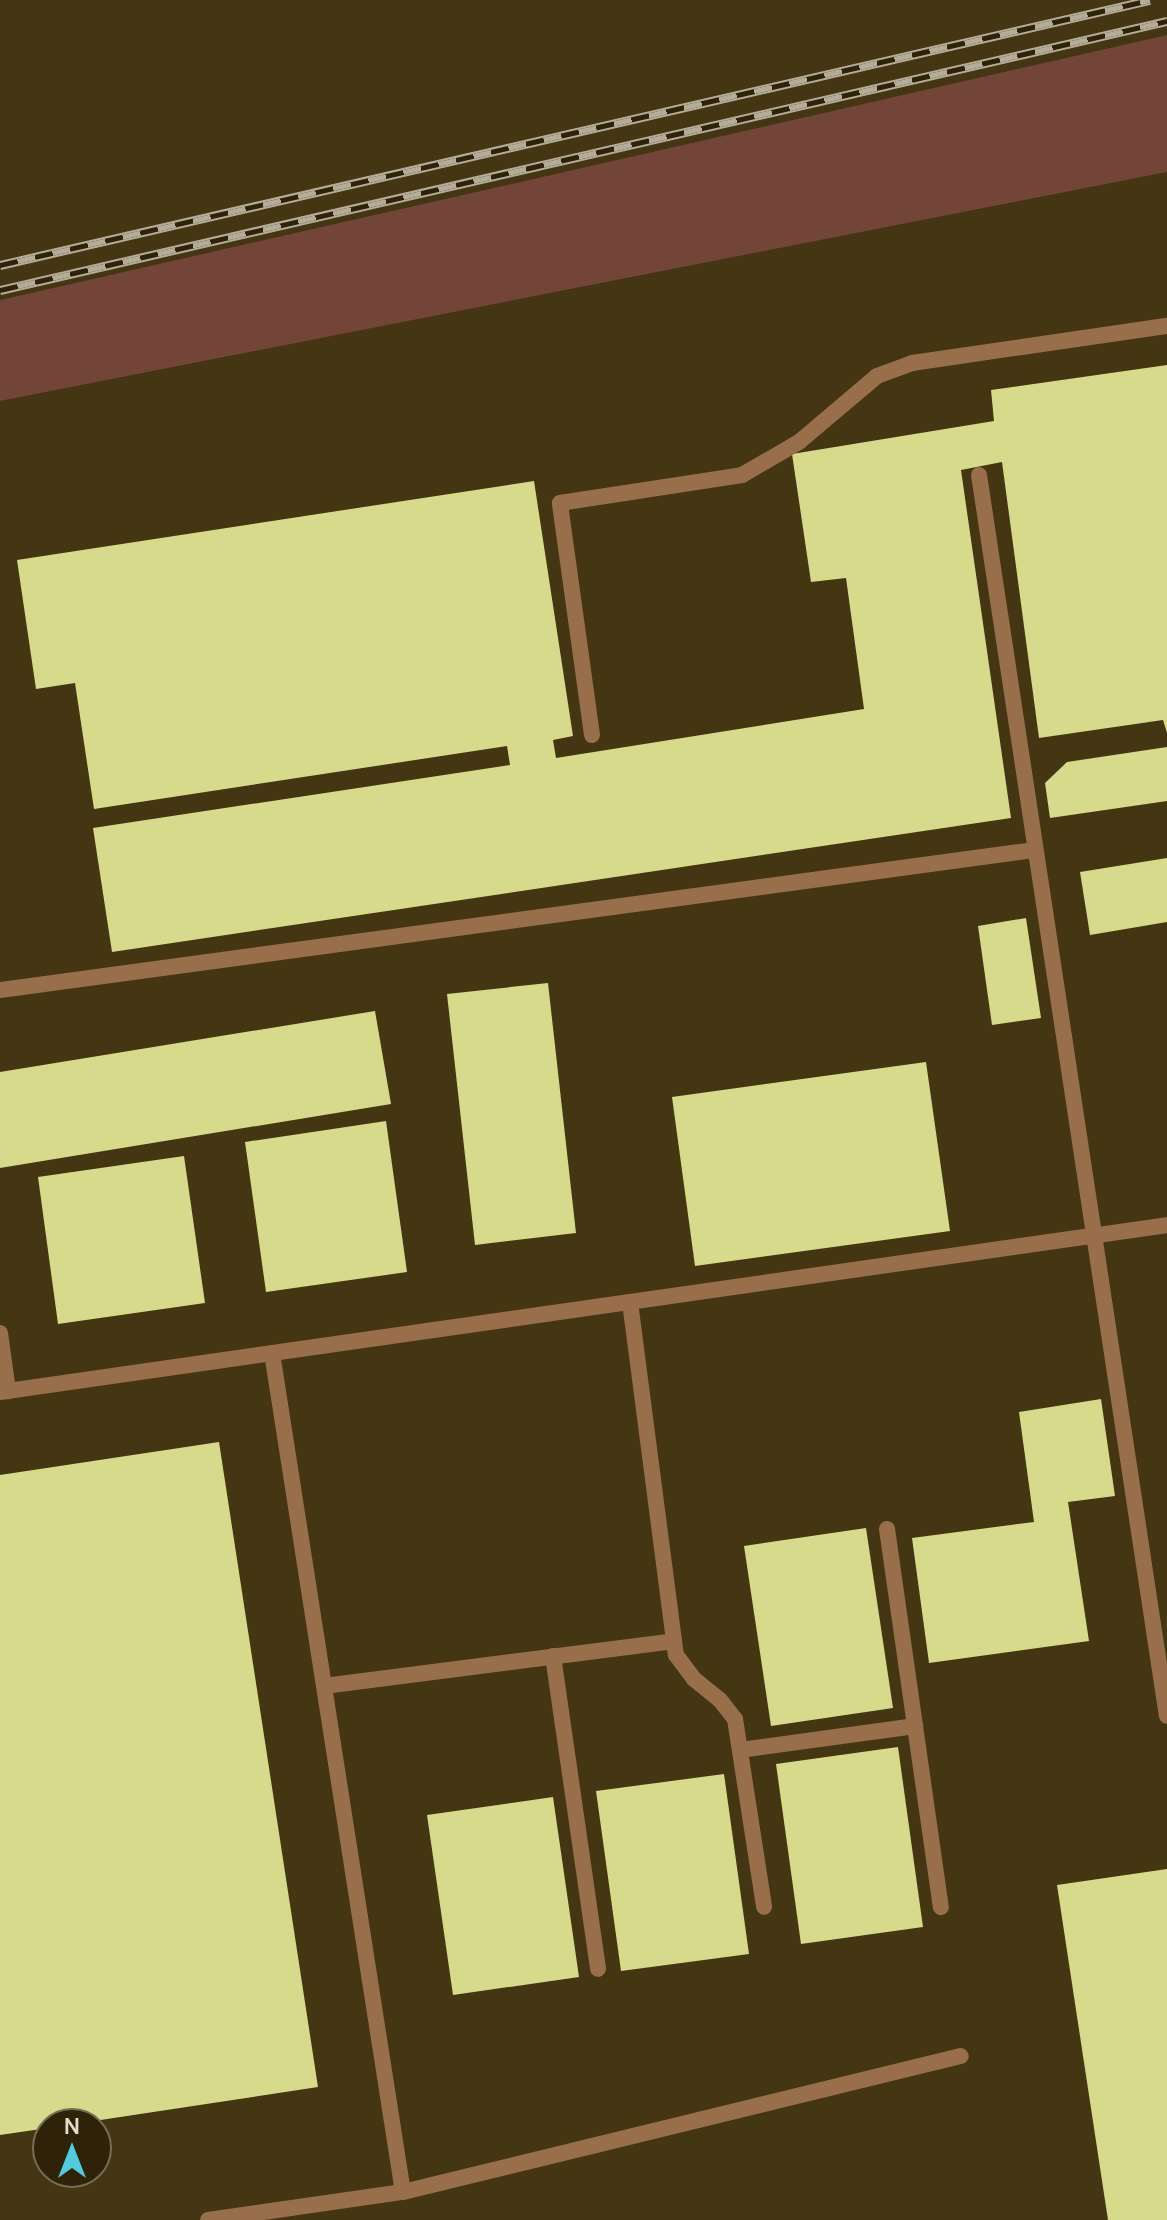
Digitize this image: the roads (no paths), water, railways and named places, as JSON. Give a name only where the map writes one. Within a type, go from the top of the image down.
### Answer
[{"type":"lane","points":[[592,735],[560,503],[742,475],[799,442],[877,376],[912,363],[1167,326]]},
{"type":"lane","points":[[979,475],[1167,1716]]},
{"type":"lane","points":[[0,990],[1034,850]]},
{"type":"lane","points":[[0,1333],[4,1391],[1167,1225]]},
{"type":"lane","points":[[630,1302],[676,1655],[694,1679],[720,1700],[735,1719],[764,1907]]},
{"type":"lane","points":[[272,1353],[403,2192]]},
{"type":"lane","points":[[887,1529],[941,1907]]},
{"type":"lane","points":[[324,1686],[674,1641]]},
{"type":"lane","points":[[553,1656],[598,1969]]},
{"type":"lane","points":[[740,1750],[915,1726]]},
{"type":"lane","points":[[208,2220],[403,2192],[961,2056]]},
{"type":"railway","points":[[0,265],[1150,0]]},
{"type":"railway","points":[[0,290],[1167,21]]}]
